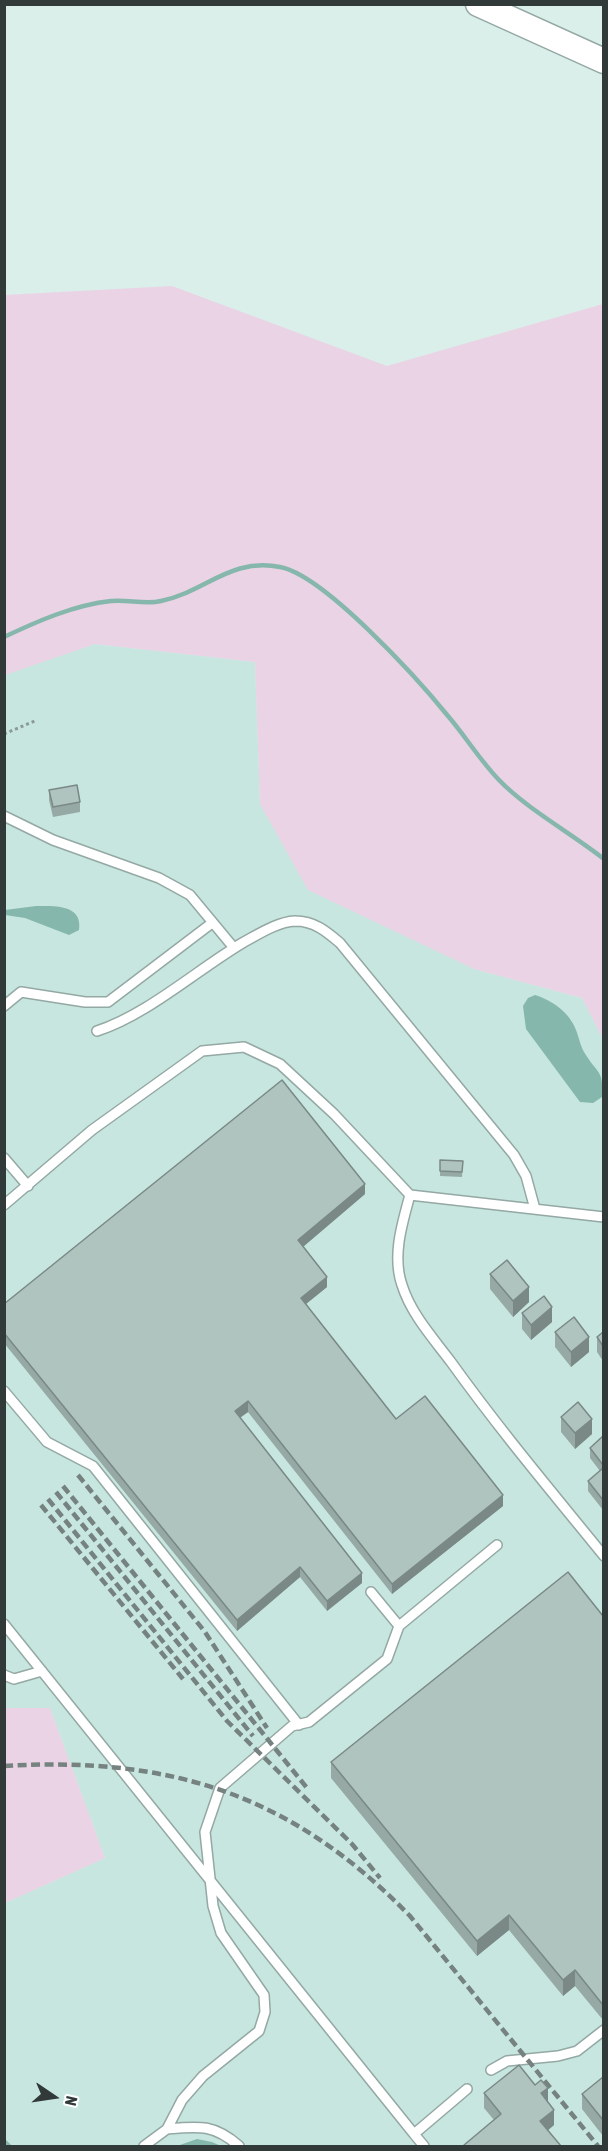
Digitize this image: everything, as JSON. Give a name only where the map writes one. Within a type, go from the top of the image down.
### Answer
[{"type":"street","points":[[477,4],[603,61]]},
{"type":"lane","points":[[4,816],[53,840],[159,878],[190,895],[234,948]]},
{"type":"lane","points":[[98,1031],[120,1024],[234,948],[266,930],[294,921],[319,925],[340,943],[513,1155],[526,1176],[535,1209]]},
{"type":"lane","points":[[4,1006],[21,992],[85,1002],[108,1002],[212,923]]},
{"type":"lane","points":[[4,1205],[92,1130],[202,1051],[244,1047],[280,1064],[334,1114],[410,1195],[603,1217]]},
{"type":"lane","points":[[4,1158],[28,1186]]},
{"type":"lane","points":[[410,1195],[400,1233],[398,1264],[402,1285],[414,1311],[471,1390],[603,1556]]},
{"type":"lane","points":[[4,1391],[47,1442],[93,1467],[299,1725]]},
{"type":"lane","points":[[144,2146],[167,2129],[182,2100],[203,2076],[258,2031],[265,2012],[264,1995],[221,1933],[209,1875],[205,1832],[220,1788],[292,1726],[309,1722],[387,1659],[399,1626],[497,1545]]},
{"type":"lane","points":[[370,1592],[399,1626]]},
{"type":"lane","points":[[4,1624],[117,1767],[209,1875],[424,2146]]},
{"type":"lane","points":[[4,1675],[14,1679],[42,1671]]},
{"type":"lane","points":[[491,2070],[507,2061],[558,2056],[577,2051],[603,2030]]},
{"type":"lane","points":[[414,2133],[468,2089]]},
{"type":"lane","points":[[167,2129],[202,2126],[226,2134],[239,2146]]},
{"type":"path","points":[[4,734],[37,720]]},
{"type":"shaded area","points":[[172,286],[387,366],[603,304],[603,1039],[582,998],[474,969],[308,890],[260,804],[255,662],[95,644],[5,675],[5,295]]},
{"type":"shaded area","points":[[95,644],[255,662],[260,804],[474,969],[582,998],[603,1039],[603,2146],[5,2146],[5,1903],[105,1858],[50,1708],[5,1708],[4,675]]},
{"type":"shaded area","points":[[36,906],[59,907],[72,911],[79,922],[79,930],[69,935],[25,918],[5,915],[5,910]]},
{"type":"shaded area","points":[[535,995],[560,1008],[569,1018],[583,1049],[599,1072],[602,1081],[602,1097],[593,1103],[580,1102],[526,1029],[523,1006],[528,998]]},
{"type":"shaded area","points":[[4,1708],[50,1708],[105,1858],[5,1903]]},
{"type":"shaded area","points":[[197,2139],[212,2142],[221,2146],[177,2146]]},
{"type":"building","points":[[77,785],[80,802],[53,807],[49,790]]},
{"type":"building","points":[[282,1080],[365,1184],[298,1240],[327,1277],[301,1298],[396,1419],[425,1396],[503,1495],[392,1584],[248,1401],[235,1411],[362,1573],[327,1601],[300,1567],[237,1620],[4,1333],[4,1304]]},
{"type":"building","points":[[440,1160],[463,1161],[462,1172],[440,1171]]},
{"type":"building","points":[[507,1260],[529,1287],[513,1301],[490,1274]]},
{"type":"building","points":[[544,1296],[552,1307],[531,1325],[522,1313]]},
{"type":"building","points":[[574,1317],[589,1337],[571,1352],[555,1332]]},
{"type":"building","points":[[603,1332],[603,1346],[597,1337]]},
{"type":"building","points":[[578,1402],[592,1419],[575,1433],[561,1417]]},
{"type":"building","points":[[603,1436],[603,1465],[590,1448]]},
{"type":"building","points":[[603,1468],[603,1500],[588,1481]]},
{"type":"building","points":[[568,1572],[603,1616],[603,2005],[575,1970],[563,1980],[509,1915],[477,1941],[331,1762]]},
{"type":"building","points":[[519,2065],[535,2085],[541,2080],[548,2088],[541,2093],[554,2110],[540,2121],[561,2146],[464,2145],[501,2114],[484,2093]]},
{"type":"building","points":[[603,2077],[603,2120],[582,2094]]},
{"type":"waterway","points":[[4,637],[83,606],[117,601],[161,601],[177,597],[232,571],[247,567],[263,565],[280,567],[299,574],[321,588],[345,608],[393,655],[455,724],[485,764],[510,791],[604,859]]},
{"type":"waterway","points":[[4,2141],[9,2146]]},
{"type":"railway","points":[[78,1475],[205,1632],[267,1728]]},
{"type":"railway","points":[[63,1486],[307,1788]]},
{"type":"railway","points":[[56,1492],[253,1736]]},
{"type":"railway","points":[[48,1499],[227,1721],[352,1844],[380,1878]]},
{"type":"railway","points":[[41,1505],[183,1679]]},
{"type":"railway","points":[[4,1766],[65,1765],[122,1768],[175,1777],[226,1792],[274,1813],[320,1840],[366,1874],[410,1916],[598,2146]]}]
